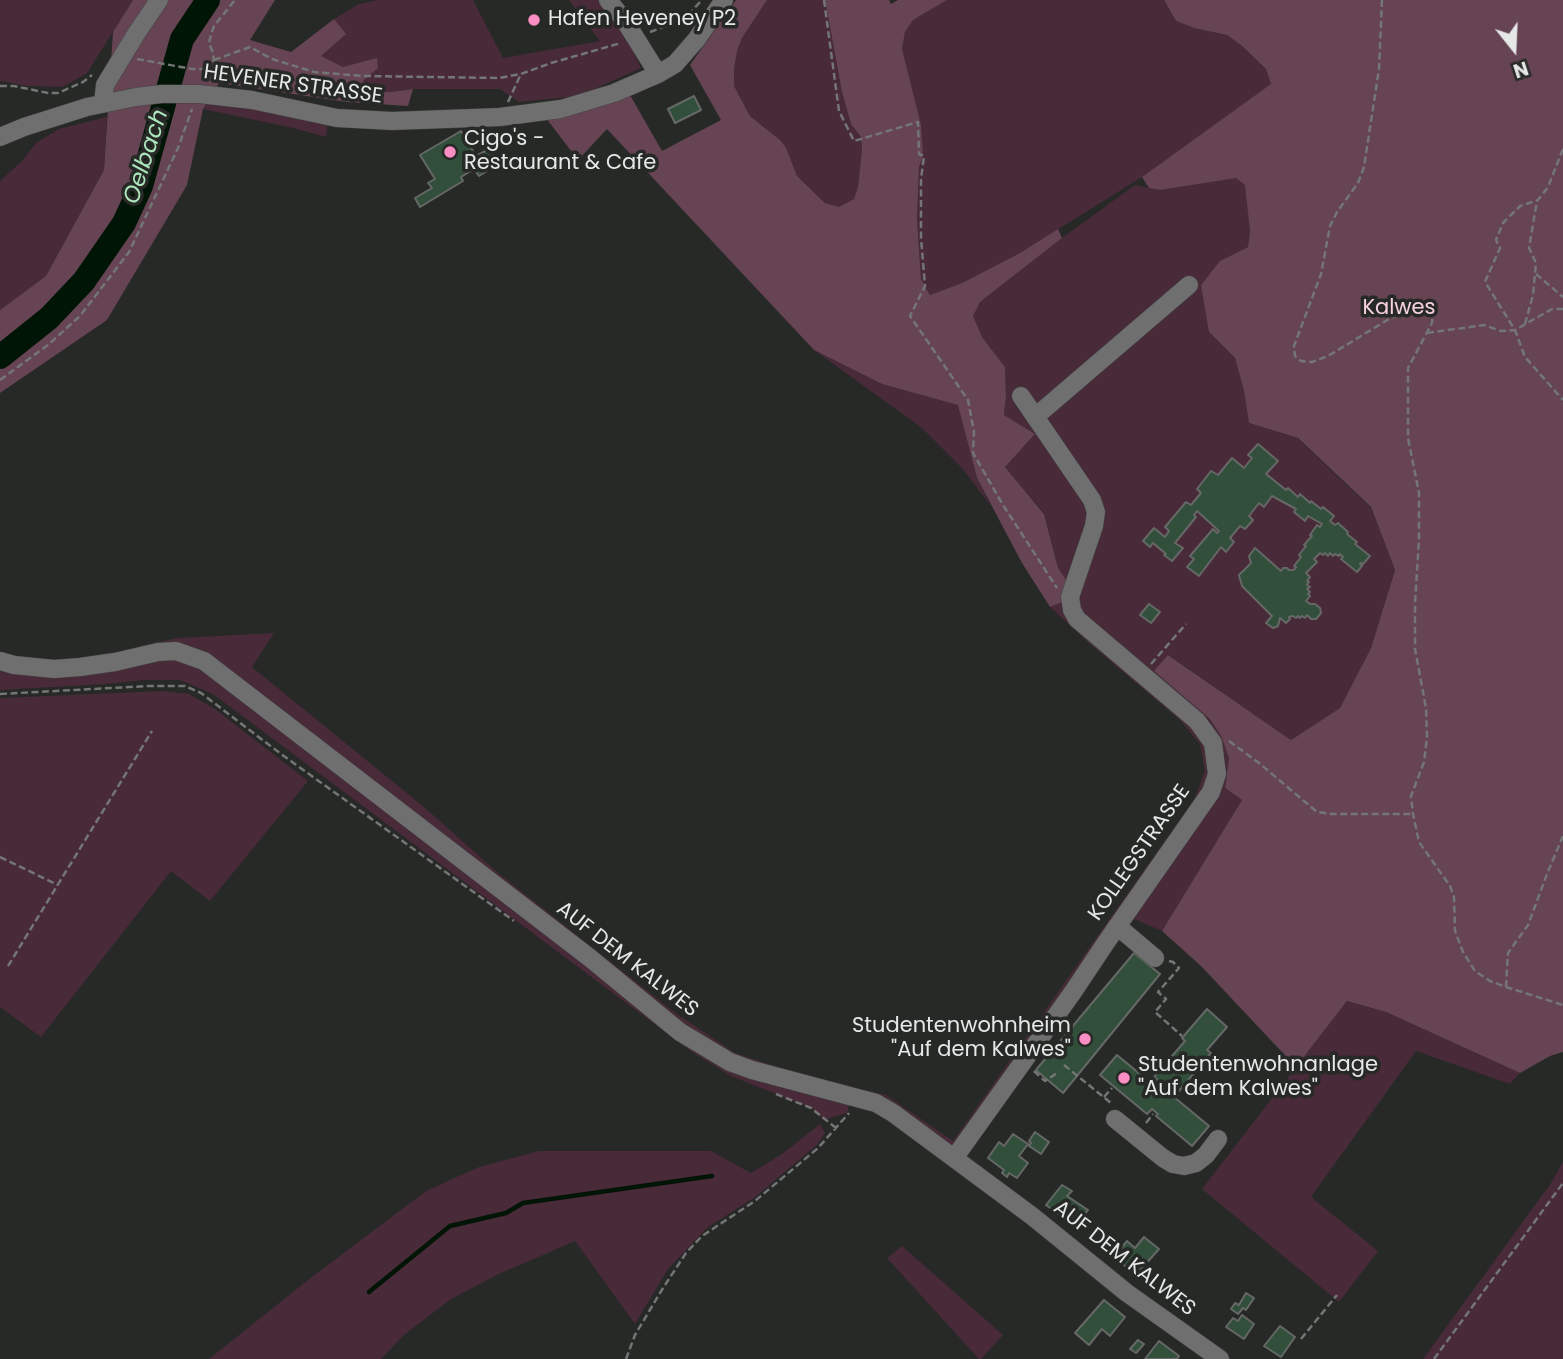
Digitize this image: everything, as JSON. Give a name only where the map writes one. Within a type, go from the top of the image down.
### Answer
[{"type":"street","points":[[103,103],[106,85],[123,53],[159,0]]},
{"type":"street","points":[[608,0],[637,37],[658,74]]},
{"type":"street","name":"HEVENER STRASSE","points":[[0,137],[103,103],[135,97],[192,94],[252,100],[337,118],[392,121],[446,120],[561,109],[614,93],[675,64],[724,0]]},
{"type":"street","points":[[0,125],[27,126]]},
{"type":"street","points":[[1035,417],[1189,285]]},
{"type":"street","points":[[1021,396],[1092,500],[1096,512],[1094,526],[1064,589],[1070,597],[1072,610],[1077,619],[1197,721],[1213,743]]},
{"type":"street","name":"AUF DEM KALWES","points":[[0,661],[54,669],[176,651],[204,661],[590,958],[680,1032],[730,1062],[876,1104],[893,1113],[1032,1216],[1127,1293],[1220,1359]]},
{"type":"street","name":"KOLLEGSTRASSE","points":[[955,1157],[1211,792],[1217,774],[1213,743]]},
{"type":"street","points":[[1117,926],[1155,958]]},
{"type":"street","points":[[1114,1111],[1163,1158],[1173,1164],[1184,1166],[1196,1163],[1206,1155],[1217,1139]]},
{"type":"path","points":[[214,60],[209,43],[214,26],[235,0]]},
{"type":"path","points":[[123,53],[153,63],[206,69],[214,60],[250,47],[272,59],[314,72],[363,76],[499,78],[521,74],[677,22],[686,17],[702,0]]},
{"type":"path","points":[[824,0],[839,111],[854,141],[918,122],[919,154],[924,156],[921,179],[921,239],[925,286],[910,316],[968,400],[974,432],[973,453],[1003,505],[1064,589]]},
{"type":"path","points":[[1382,0],[1378,83],[1364,167],[1358,183],[1330,226],[1321,274],[1294,346],[1295,356],[1301,361],[1312,362],[1328,356],[1389,318],[1412,308],[1423,306],[1433,313],[1432,323],[1408,368],[1408,438],[1419,493],[1415,649],[1426,708],[1427,737],[1424,762],[1411,796],[1413,814],[1419,842],[1450,886],[1454,897],[1455,931],[1462,952],[1475,971],[1506,988],[1563,1005]]},
{"type":"path","points":[[514,90],[521,74]]},
{"type":"path","points":[[0,86],[58,93],[92,75]]},
{"type":"path","points":[[0,380],[48,345],[80,316],[129,252],[178,148],[193,106],[192,94]]},
{"type":"path","points":[[1525,324],[1534,295],[1536,263],[1529,248],[1538,200],[1548,187],[1563,149]]},
{"type":"path","points":[[1538,200],[1520,206],[1503,223],[1496,240],[1500,248],[1485,282],[1515,330],[1525,357],[1563,400]]},
{"type":"path","points":[[1535,273],[1563,297]]},
{"type":"path","points":[[1427,333],[1484,325],[1501,331],[1515,330],[1552,309],[1563,309]]},
{"type":"path","points":[[1142,674],[1186,624]]},
{"type":"path","points":[[0,694],[149,686],[185,686],[201,693],[520,926]]},
{"type":"path","points":[[8,966],[152,731]]},
{"type":"path","points":[[1213,743],[1226,739],[1317,812],[1413,814]]},
{"type":"path","points":[[1506,988],[1508,953],[1528,925],[1563,836]]},
{"type":"path","points":[[0,857],[58,885]]},
{"type":"path","points":[[1155,958],[1173,962],[1179,968],[1158,992],[1166,999],[1155,1012],[1182,1035]]},
{"type":"path","points":[[1064,1065],[1104,1097],[1114,1111]]},
{"type":"path","points":[[1045,1082],[1056,1073]]},
{"type":"path","points":[[1104,1097],[1112,1088]]},
{"type":"path","points":[[768,1091],[811,1108],[836,1128]]},
{"type":"path","points":[[626,1359],[635,1335],[663,1288],[702,1236],[755,1200],[818,1148],[860,1099]]},
{"type":"path","points":[[1142,1127],[1153,1114]]},
{"type":"path","points":[[1434,1359],[1563,1183]]},
{"type":"path","points":[[1301,1339],[1337,1295]]},
{"type":"shaded area","points":[[0,0],[133,0],[87,73],[63,87],[28,86],[0,81]]},
{"type":"shaded area","points":[[378,0],[473,0],[503,58],[600,41],[569,0],[598,0],[619,22],[641,68],[579,96],[519,102],[500,89],[413,89],[391,92],[369,90],[363,81],[378,68],[343,67],[320,56],[345,34],[334,19],[359,4]]},
{"type":"shaded area","points":[[767,0],[825,0],[842,92],[851,124],[861,137],[862,148],[854,200],[839,208],[825,203],[797,176],[780,140],[750,116],[734,86],[737,51],[742,38]]},
{"type":"shaded area","points":[[947,0],[1164,0],[1176,21],[1227,35],[1241,45],[1266,69],[1271,85],[1142,177],[1020,253],[962,283],[930,295],[921,279],[917,219],[919,166],[923,156],[902,49],[905,32],[913,20]]},
{"type":"shaded area","points":[[208,101],[328,122],[326,137],[203,109]]},
{"type":"shaded area","points":[[107,117],[104,170],[46,276],[0,310],[0,181],[23,160],[36,143],[59,129]]},
{"type":"shaded area","points":[[1237,177],[1246,185],[1250,231],[1248,247],[1220,261],[1209,332],[1235,358],[1249,423],[1297,438],[1371,508],[1395,570],[1371,648],[1340,708],[1291,740],[1169,655],[1155,671],[1210,719],[1221,736],[1229,758],[1225,788],[1242,800],[1162,931],[1118,912],[959,1142],[951,1146],[902,1112],[886,1097],[861,1093],[733,1056],[674,1018],[209,657],[106,658],[144,645],[178,638],[274,633],[252,667],[424,807],[497,872],[674,1012],[735,1053],[806,1076],[886,1095],[953,1141],[1195,798],[1205,771],[1200,744],[1180,720],[1050,607],[1076,596],[1058,568],[1044,513],[1005,467],[1035,434],[1004,415],[1005,367],[982,337],[972,316],[980,302],[1135,185],[1160,190]]},
{"type":"shaded area","points":[[814,350],[882,384],[959,405],[977,478],[990,505],[962,468],[922,428]]},
{"type":"shaded area","points":[[181,659],[207,669],[678,1037],[850,1103],[847,1113],[824,1120],[811,1108],[731,1076],[689,1050],[213,694],[180,680],[0,690],[0,670]]},
{"type":"shaded area","points":[[163,691],[189,694],[215,709],[308,781],[210,901],[171,871],[41,1037],[0,1007],[0,698]]},
{"type":"shaded area","points":[[1347,1001],[1386,1012],[1520,1073],[1510,1084],[1416,1051],[1311,1197],[1378,1251],[1339,1302],[1202,1189]]},
{"type":"shaded area","points":[[820,1124],[825,1133],[818,1144],[754,1198],[708,1227],[668,1269],[635,1324],[575,1241],[499,1274],[451,1299],[404,1335],[381,1359],[209,1359],[426,1191],[479,1167],[539,1151],[711,1151],[751,1173],[782,1154]]},
{"type":"shaded area","points":[[1563,1162],[1563,1359],[1423,1359],[1551,1183]]},
{"type":"shaded area","points":[[902,1246],[1003,1335],[981,1359],[887,1258]]},
{"type":"green space","points":[[133,0],[275,0],[250,40],[291,52],[334,19],[346,34],[321,56],[343,67],[377,58],[378,68],[363,81],[369,90],[391,92],[413,89],[408,106],[347,102],[219,83],[203,109],[187,185],[107,320],[0,393],[0,310],[46,276],[104,170],[113,32]]},
{"type":"green space","points":[[736,0],[767,0],[742,38],[737,51],[734,86],[750,116],[786,148],[797,176],[825,203],[839,207],[854,199],[862,148],[861,137],[851,124],[842,92],[825,0],[889,0],[891,4],[898,0],[947,0],[913,20],[905,32],[902,49],[921,125],[923,156],[919,167],[917,219],[921,279],[930,295],[962,283],[1020,253],[1058,229],[1062,238],[980,302],[973,316],[982,337],[1005,367],[1004,415],[1035,434],[1005,467],[1044,514],[1058,568],[1077,596],[1050,607],[1022,563],[977,478],[958,405],[882,384],[814,350],[607,129],[578,160],[546,118],[630,95],[662,151],[721,120],[690,65]]},
{"type":"green space","name":"Kalwes","points":[[1164,0],[1563,0],[1563,1052],[1550,1056],[1520,1073],[1386,1012],[1347,1001],[1296,1067],[1201,966],[1162,931],[1242,800],[1225,788],[1229,758],[1221,736],[1210,719],[1154,671],[1168,655],[1291,740],[1340,708],[1371,648],[1395,570],[1371,507],[1298,438],[1249,423],[1235,358],[1209,332],[1201,285],[1220,261],[1248,247],[1250,231],[1245,185],[1236,178],[1160,190],[1149,188],[1142,177],[1271,84],[1266,69],[1241,45],[1227,35],[1176,21]]},
{"type":"building","points":[[694,96],[701,110],[675,123],[668,109]]},
{"type":"building","points":[[461,131],[476,156],[489,149],[496,160],[485,167],[487,171],[479,176],[474,169],[461,177],[463,181],[420,207],[415,198],[432,188],[428,183],[435,179],[420,155]]},
{"type":"building","points":[[1258,444],[1278,461],[1266,474],[1298,497],[1300,494],[1310,503],[1311,501],[1321,509],[1323,507],[1334,516],[1330,521],[1335,525],[1338,523],[1357,542],[1355,544],[1370,556],[1360,564],[1362,566],[1357,572],[1341,559],[1343,557],[1340,554],[1333,556],[1330,553],[1328,556],[1320,553],[1314,559],[1317,562],[1306,573],[1310,577],[1307,585],[1310,587],[1307,589],[1310,596],[1306,601],[1320,608],[1321,613],[1316,619],[1307,615],[1305,618],[1289,617],[1286,623],[1280,618],[1278,626],[1273,628],[1266,623],[1272,616],[1242,586],[1239,575],[1251,563],[1249,556],[1255,548],[1281,571],[1283,568],[1294,570],[1301,557],[1299,555],[1306,546],[1304,545],[1312,536],[1310,535],[1317,525],[1320,527],[1322,524],[1308,516],[1305,521],[1294,512],[1296,509],[1272,496],[1264,507],[1259,503],[1249,516],[1253,520],[1245,529],[1240,526],[1230,538],[1234,542],[1226,552],[1221,547],[1199,576],[1187,567],[1194,559],[1190,556],[1213,529],[1217,533],[1219,531],[1197,511],[1194,515],[1196,517],[1175,543],[1183,548],[1172,561],[1153,543],[1150,547],[1143,541],[1154,528],[1165,537],[1169,531],[1165,527],[1186,502],[1191,505],[1201,493],[1197,489],[1211,471],[1218,475],[1232,458],[1244,468],[1252,458],[1248,455]]},
{"type":"building","points":[[1149,604],[1160,612],[1151,623],[1140,615]]},
{"type":"building","name":"Studentenwohnheim \"Auf dem Kalwes\"","points":[[1134,953],[1160,974],[1063,1093],[1036,1070]]},
{"type":"building","name":"Studentenwohnanlage \"Auf dem Kalwes\"","points":[[1207,1009],[1227,1027],[1207,1050],[1211,1053],[1174,1097],[1209,1126],[1192,1146],[1156,1116],[1158,1114],[1152,1109],[1147,1114],[1100,1075],[1117,1055],[1152,1084],[1157,1079],[1154,1077],[1185,1041],[1182,1038]]},
{"type":"building","points":[[1035,1132],[1049,1142],[1041,1154],[1029,1146]]},
{"type":"building","points":[[1013,1134],[1028,1144],[1019,1156],[1028,1163],[1017,1178],[1009,1173],[1007,1177],[1002,1173],[1004,1170],[988,1158],[999,1142],[1004,1146]]},
{"type":"building","points":[[1062,1185],[1072,1191],[1067,1196],[1088,1210],[1075,1226],[1046,1205]]},
{"type":"building","points":[[1144,1237],[1159,1249],[1136,1275],[1114,1257],[1127,1241],[1135,1248]]},
{"type":"building","points":[[1246,1293],[1254,1298],[1246,1310],[1243,1308],[1238,1314],[1231,1309],[1235,1303],[1239,1305]]},
{"type":"building","points":[[1104,1300],[1125,1317],[1110,1336],[1102,1329],[1089,1345],[1075,1333]]},
{"type":"building","points":[[1242,1315],[1254,1324],[1244,1339],[1226,1327],[1233,1318],[1238,1321]]},
{"type":"building","points":[[1280,1326],[1295,1337],[1281,1357],[1264,1346]]},
{"type":"building","points":[[1138,1340],[1144,1344],[1136,1353],[1130,1349]]},
{"type":"building","points":[[1159,1341],[1179,1356],[1177,1359],[1145,1359]]},
{"type":"waterway","name":"Oelbach","points":[[0,357],[49,318],[84,281],[124,223],[141,186],[182,39],[208,0]]},
{"type":"waterway","points":[[369,1292],[450,1226],[506,1213],[523,1203],[712,1176]]},
{"type":"place","name":"Hafen Heveney P2","points":[[534,20]]},
{"type":"place","name":"Cigo's - Restaurant & Cafe","points":[[450,152]]},
{"type":"place","name":"Studentenwohnheim \"Auf dem Kalwes\"","points":[[1085,1039]]},
{"type":"place","name":"Studentenwohnanlage \"Auf dem Kalwes\"","points":[[1124,1078]]}]
